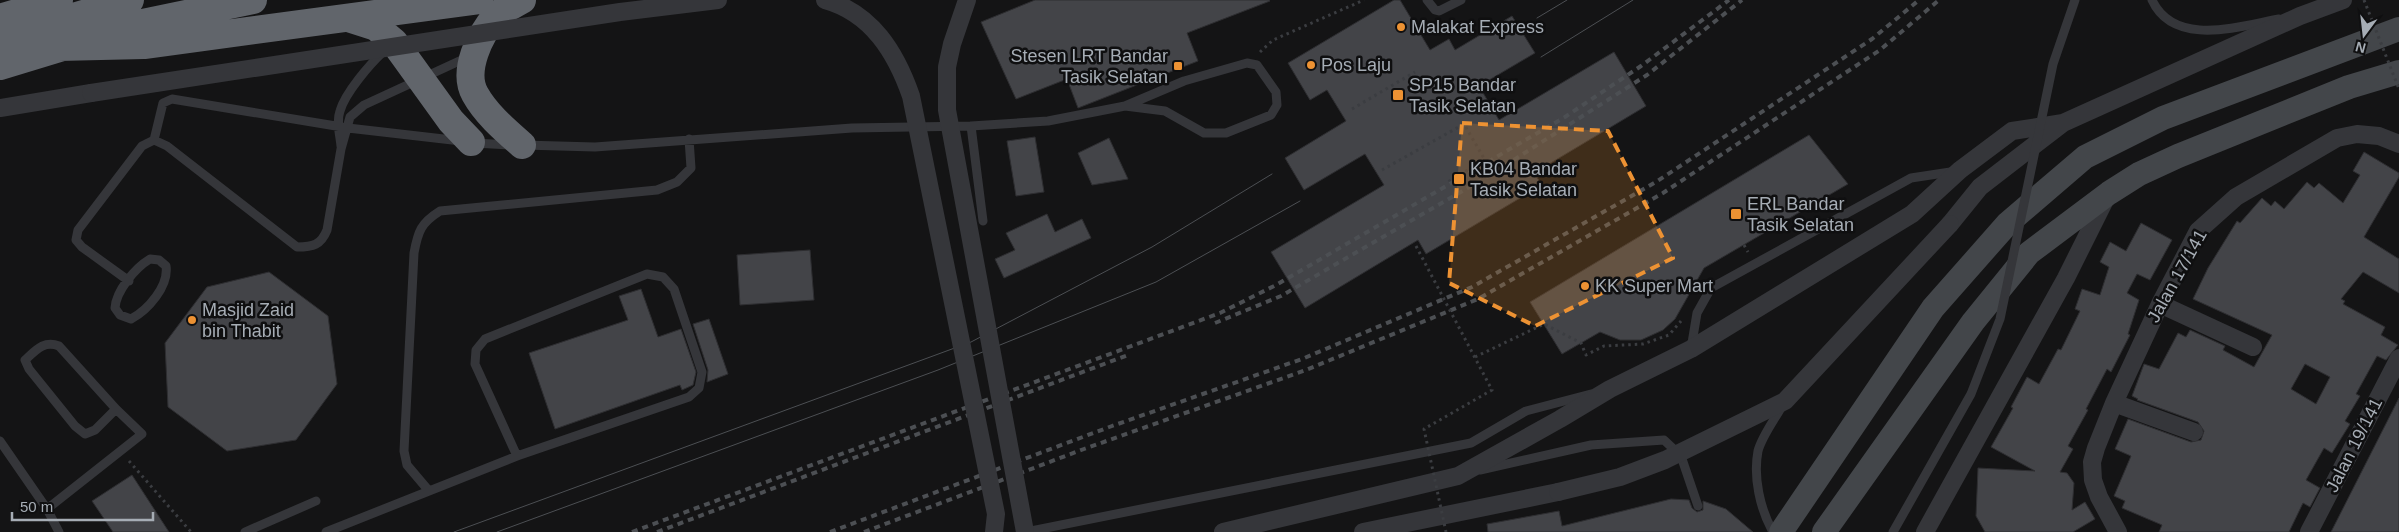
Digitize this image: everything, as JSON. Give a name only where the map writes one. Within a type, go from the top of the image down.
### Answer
[{"type":"highway","points":[[0,18],[59,0]]},
{"type":"highway","points":[[0,39],[130,0]]},
{"type":"highway","points":[[0,66],[138,24],[253,0]]},
{"type":"highway","points":[[58,48],[144,45],[351,19],[479,0]]},
{"type":"highway","points":[[522,0],[497,15],[475,53],[470,74],[474,92],[485,110],[522,145]]},
{"type":"highway","points":[[351,19],[376,27],[394,42],[451,121],[471,142]]},
{"type":"street","points":[[0,108],[620,12],[718,0]]},
{"type":"street","points":[[825,0],[851,11],[869,24],[886,44],[901,68],[911,96],[996,514],[994,532]]},
{"type":"street","points":[[966,0],[947,67],[947,110],[1025,532]]},
{"type":"street","points":[[1363,532],[1620,478],[1665,460],[1785,401],[1950,224],[1980,187],[2063,123],[2300,16],[2343,0]]},
{"type":"street","points":[[1781,532],[1933,308],[2008,223],[2085,157],[2163,118],[2399,29]]},
{"type":"street","points":[[1824,532],[1973,322],[2029,253],[2109,193],[2139,174],[2178,156],[2349,87],[2399,72]]},
{"type":"street","points":[[1223,532],[1458,476],[1560,420],[1610,389],[1691,349],[1912,214],[1960,170],[2012,131],[2063,123]]},
{"type":"street","name":"Jalan 17/141","points":[[2118,532],[2099,497],[2093,480],[2092,462],[2114,403],[2160,304],[2198,231],[2236,197],[2337,138],[2357,134],[2379,136],[2399,144]]},
{"type":"street","points":[[1924,532],[2066,278],[2109,193]]},
{"type":"street","points":[[2160,304],[2253,347]]},
{"type":"street","name":"Jalan 19/141","points":[[2310,532],[2399,358]]},
{"type":"street","points":[[2114,403],[2194,432]]},
{"type":"lane","points":[[1427,0],[1430,5],[1439,11],[1461,0]]},
{"type":"lane","points":[[1893,532],[1971,394],[2000,319],[2053,64],[2075,0]]},
{"type":"lane","points":[[2152,0],[2165,18],[2193,30],[2209,31],[2300,16]]},
{"type":"lane","points":[[154,140],[167,146],[297,247],[312,247],[323,241],[327,230],[341,149],[343,127],[340,111],[375,59],[394,42]]},
{"type":"lane","points":[[343,127],[350,117],[364,105],[475,53]]},
{"type":"lane","points":[[154,140],[163,102],[172,99],[343,127],[471,142],[595,147],[852,128],[971,126],[1048,121],[1125,106],[1184,81],[1247,63],[1257,65],[1276,92],[1277,105],[1271,115],[1226,134],[1204,132],[1165,111],[1125,106]]},
{"type":"lane","points":[[971,126],[983,221]]},
{"type":"lane","points":[[429,491],[407,465],[404,451],[414,253],[418,234],[426,220],[440,211],[657,190],[677,182],[691,168],[689,139]]},
{"type":"lane","points":[[129,281],[82,247],[76,240],[78,230],[142,146],[154,140]]},
{"type":"lane","points":[[1691,349],[1698,313],[1711,288],[1911,178],[1960,170]]},
{"type":"lane","points":[[150,259],[159,260],[166,266],[168,276],[164,286],[139,314],[131,319],[120,315],[115,308],[116,298],[129,281],[142,263],[150,259]]},
{"type":"lane","points":[[326,532],[517,456],[689,397],[700,388],[702,372],[674,289],[663,277],[647,274],[485,339],[476,350],[475,364],[517,456]]},
{"type":"lane","points":[[47,509],[142,434],[116,409],[59,346],[51,343],[41,345],[25,360],[29,369],[75,426],[85,434],[95,430],[116,409]]},
{"type":"lane","points":[[1025,532],[1471,444],[1526,411],[1610,389]]},
{"type":"lane","points":[[1773,532],[1761,503],[1758,486],[1758,450],[1785,401]]},
{"type":"lane","points":[[1458,476],[1592,445],[1664,440],[1682,456],[1698,506]]},
{"type":"lane","points":[[0,441],[47,509],[59,532]]},
{"type":"lane","points":[[245,532],[316,501]]},
{"type":"path","points":[[1273,40],[1364,0]]},
{"type":"path","points":[[2364,0],[2399,89]]},
{"type":"path","points":[[1352,109],[1415,72]]},
{"type":"path","points":[[1382,170],[1464,124],[1485,160],[1446,183]]},
{"type":"path","points":[[1744,245],[1748,253]]},
{"type":"path","points":[[1416,246],[1492,390],[1424,429],[1446,532]]},
{"type":"path","points":[[1475,358],[1544,324],[1581,343],[1586,355],[1604,346],[1643,344],[1670,335],[1682,320]]},
{"type":"path","points":[[120,451],[191,532]]},
{"type":"highlighted area","points":[[1462,123],[1608,131],[1673,258],[1535,326],[1449,283]]},
{"type":"building","points":[[1035,0],[1270,1],[1187,33],[1198,61],[1078,108],[1067,79],[1016,99],[981,22]]},
{"type":"building","points":[[1394,0],[1400,0],[1430,50],[1449,39],[1455,50],[1512,16],[1535,53],[1479,86],[1499,120],[1614,52],[1646,106],[1534,173],[1542,185],[1426,254],[1418,240],[1305,308],[1271,252],[1384,185],[1365,154],[1304,190],[1285,158],[1346,121],[1327,90],[1310,100],[1288,63]]},
{"type":"building","name":"ERL Bandar Tasik Selatan","points":[[1809,135],[1848,184],[1704,268],[1675,319],[1663,330],[1641,340],[1620,340],[1600,332],[1562,354],[1530,302]]},
{"type":"building","points":[[1035,137],[1044,192],[1016,196],[1007,141]]},
{"type":"building","points":[[1109,138],[1128,179],[1092,185],[1078,153]]},
{"type":"building","points":[[2364,152],[2399,173],[2399,177],[2364,237],[2399,259],[2399,293],[2363,272],[2341,299],[2345,301],[2343,304],[2385,327],[2381,335],[2398,345],[2386,360],[2377,356],[2356,394],[2360,396],[2345,421],[2350,424],[2332,453],[2324,448],[2306,480],[2320,488],[2310,507],[2303,503],[2289,532],[2159,532],[2162,525],[2122,508],[2125,501],[2114,496],[2131,456],[2115,449],[2128,419],[2191,442],[2201,440],[2204,431],[2198,422],[2137,400],[2132,396],[2144,364],[2159,369],[2178,333],[2186,337],[2190,330],[2225,346],[2223,350],[2254,367],[2272,335],[2193,299],[2208,268],[2237,221],[2240,223],[2262,198],[2271,206],[2275,201],[2284,209],[2307,182],[2314,188],[2319,183],[2343,203],[2360,175],[2353,171]],"holes":[[[2305,364],[2330,377],[2316,404],[2291,389]]]},
{"type":"building","points":[[1047,214],[1055,232],[1082,219],[1091,238],[1004,278],[995,259],[1015,250],[1006,233]]},
{"type":"building","points":[[2141,223],[2172,240],[2150,280],[2137,274],[2127,293],[2139,300],[2128,334],[2130,335],[2111,372],[2107,369],[2086,409],[2088,410],[2068,446],[2073,449],[2060,472],[2067,473],[2074,483],[2072,510],[2085,502],[2095,519],[2073,532],[1985,532],[1976,516],[1978,468],[2035,471],[1991,447],[2013,408],[2011,407],[2027,377],[2039,384],[2058,349],[2061,350],[2080,311],[2075,309],[2082,289],[2100,295],[2109,267],[2100,262],[2110,242],[2126,251]]},
{"type":"building","points":[[810,250],[814,300],[740,305],[737,255]]},
{"type":"building","points":[[269,272],[328,316],[337,384],[296,440],[227,451],[168,407],[165,343],[207,287]]},
{"type":"building","points":[[641,289],[658,337],[681,329],[696,372],[693,385],[682,390],[680,385],[555,429],[529,353],[628,320],[619,296]]},
{"type":"building","points":[[709,319],[728,374],[707,382],[708,370],[693,324]]},
{"type":"building","points":[[2399,398],[2399,532],[2331,532]]},
{"type":"building","points":[[132,475],[169,532],[113,532],[92,501]]},
{"type":"building","points":[[1671,499],[1689,500],[1692,508],[1697,512],[1703,510],[1703,501],[1726,509],[1753,532],[1488,532],[1487,524],[1559,511],[1562,526]]},
{"type":"tram line","points":[[1537,18],[1567,0]]},
{"type":"tram line","points":[[1541,57],[1633,0]]},
{"type":"tram line","points":[[454,532],[971,342],[1152,247],[1272,174]]},
{"type":"tram line","points":[[497,532],[938,370],[1156,282],[1300,201]]},
{"type":"railway","points":[[632,532],[1220,313],[1276,285],[1565,117],[1641,66],[1729,0]]},
{"type":"railway","points":[[1215,323],[1281,296],[1490,175],[1647,75],[1742,0]]},
{"type":"railway","points":[[830,532],[1112,426],[1302,359],[1472,287],[1656,182],[1872,39],[1919,0]]},
{"type":"railway","points":[[864,532],[1084,449],[1306,370],[1478,299],[1663,193],[1880,50],[1939,0]]},
{"type":"railway","points":[[657,532],[1128,355]]},
{"type":"place","name":"Malakat Express","points":[[1401,27]]},
{"type":"place","name":"Pos Laju","points":[[1311,65]]},
{"type":"place","name":"Stesen LRT Bandar Tasik Selatan","points":[[1178,66]]},
{"type":"place","name":"SP15 Bandar Tasik Selatan","points":[[1398,95]]},
{"type":"place","name":"KB04 Bandar Tasik Selatan","points":[[1459,179]]},
{"type":"place","name":"ERL Bandar Tasik Selatan","points":[[1736,214]]},
{"type":"place","name":"KK Super Mart","points":[[1585,286]]},
{"type":"place","name":"Masjid Zaid bin Thabit","points":[[192,320]]}]
